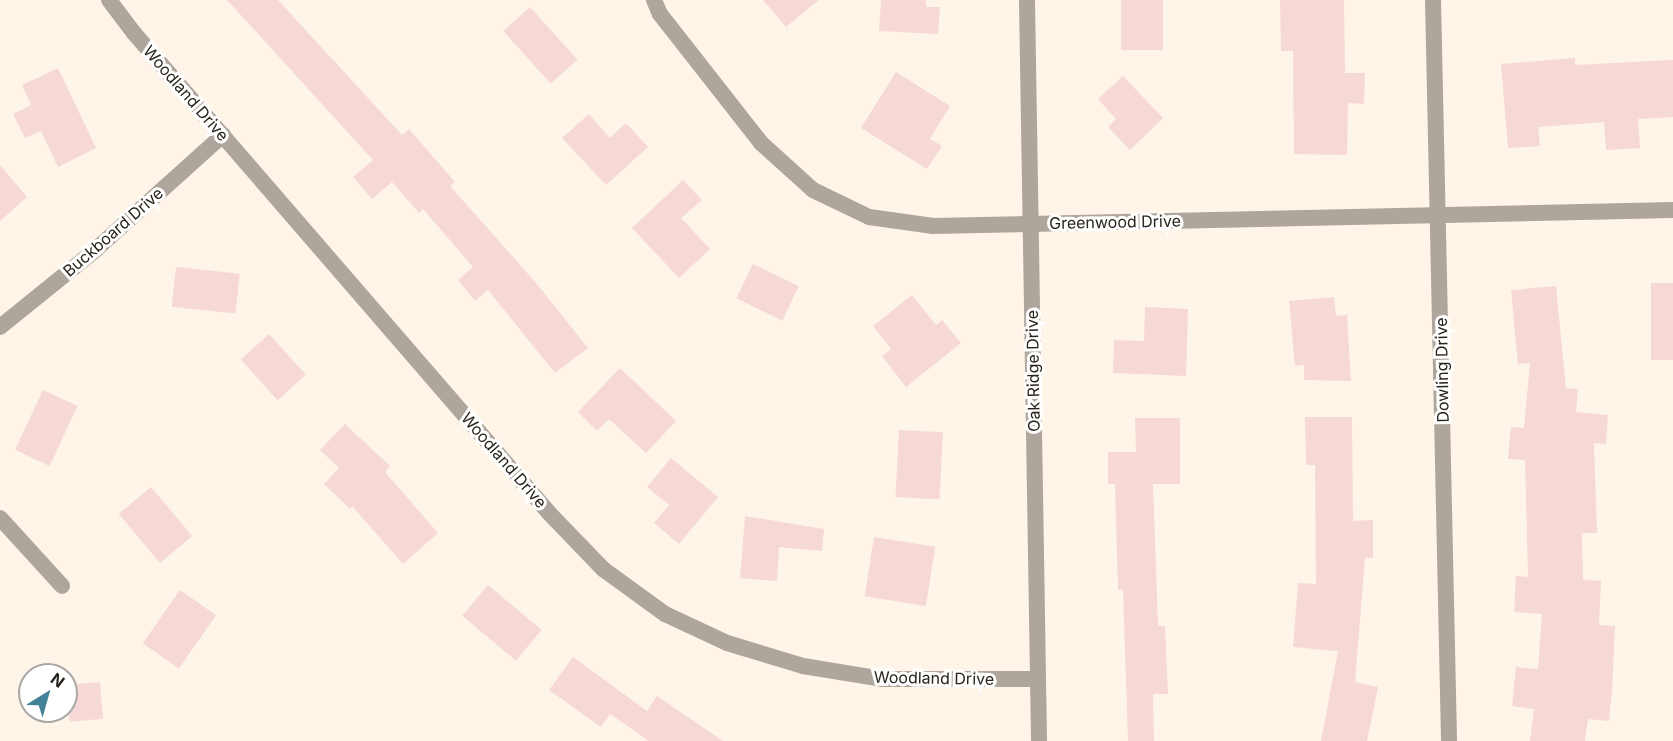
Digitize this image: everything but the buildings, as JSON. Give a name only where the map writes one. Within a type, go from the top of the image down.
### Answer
[{"type":"street","name":"Woodland Drive","points":[[109,0],[134,33],[549,513],[603,569],[665,614],[728,643],[803,666],[882,679],[1037,679]]},
{"type":"street","name":"Greenwood Drive","points":[[654,0],[660,14],[761,143],[813,190],[869,217],[933,226],[1673,210]]},
{"type":"street","name":"Oak Ridge Drive","points":[[1027,0],[1037,679],[1040,741]]},
{"type":"street","name":"Dowling Drive","points":[[1433,0],[1449,741]]},
{"type":"street","name":"Buckboard Drive","points":[[0,327],[93,252],[223,135]]},
{"type":"street","points":[[0,518],[62,586]]}]
